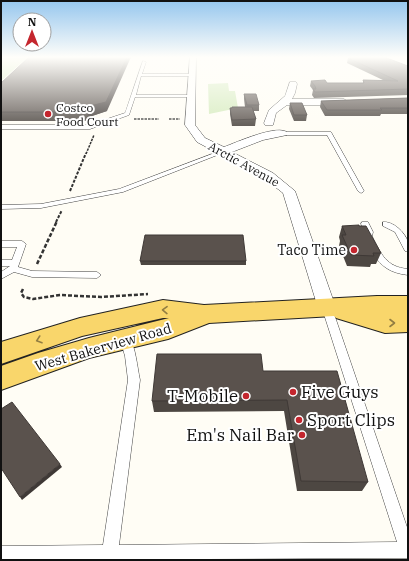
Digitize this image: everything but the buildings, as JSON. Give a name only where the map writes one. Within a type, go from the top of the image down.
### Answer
[{"type":"main road","name":"West Bakerview Road","points":[[1,353],[80,327],[163,309],[204,314],[377,305],[408,305]]},
{"type":"main road","name":"West Bakerview Road","points":[[327,308],[385,324],[408,323]]},
{"type":"main road","name":"West Bakerview Road","points":[[1,378],[38,364],[126,339],[168,329],[204,314]]},
{"type":"street","name":"Arctic Avenue","points":[[192,83],[190,125],[201,140],[269,176],[289,191],[327,308]]},
{"type":"street","points":[[269,123],[272,112],[285,102],[293,92],[293,84]]},
{"type":"street","points":[[285,102],[352,102]]},
{"type":"street","points":[[222,152],[265,135],[283,133]]},
{"type":"street","points":[[201,140],[214,144],[225,145],[246,142]]},
{"type":"lane","points":[[1,127],[90,126],[127,114],[136,83]]},
{"type":"lane","points":[[132,96],[191,96]]},
{"type":"lane","points":[[283,133],[329,133],[361,191]]},
{"type":"lane","points":[[1,206],[41,206],[121,191],[133,188],[222,152]]},
{"type":"lane","points":[[365,224],[369,232],[368,236],[382,262],[391,269],[408,272]]},
{"type":"lane","points":[[386,224],[398,231],[408,249]]},
{"type":"lane","points":[[1,244],[22,244],[14,266],[1,276]]},
{"type":"lane","points":[[1,263],[14,266],[32,274],[97,275]]},
{"type":"lane","name":"Arctic Avenue","points":[[327,308],[407,550]]},
{"type":"lane","points":[[109,557],[134,380],[126,339]]},
{"type":"lane","points":[[1,554],[109,557],[330,556],[407,550]]},
{"type":"path","points":[[129,119],[159,119]]},
{"type":"path","points":[[169,119],[182,119]]},
{"type":"path","points":[[70,191],[94,134]]},
{"type":"path","points":[[36,267],[63,208]]},
{"type":"path","points":[[23,289],[22,293],[24,297],[33,299],[60,295],[101,298],[149,294]]},
{"type":"green space","points":[[228,83],[229,91],[235,91],[238,108],[209,114],[208,84]]},
{"type":"place","name":"Costco Food Court","points":[[48,114]]},
{"type":"place","name":"Taco Time","points":[[354,250]]},
{"type":"place","name":"Five Guys","points":[[293,392]]},
{"type":"place","name":"T-Mobile","points":[[246,396]]},
{"type":"place","name":"Sport Clips","points":[[299,420]]},
{"type":"place","name":"Em's Nail Bar","points":[[302,435]]}]
